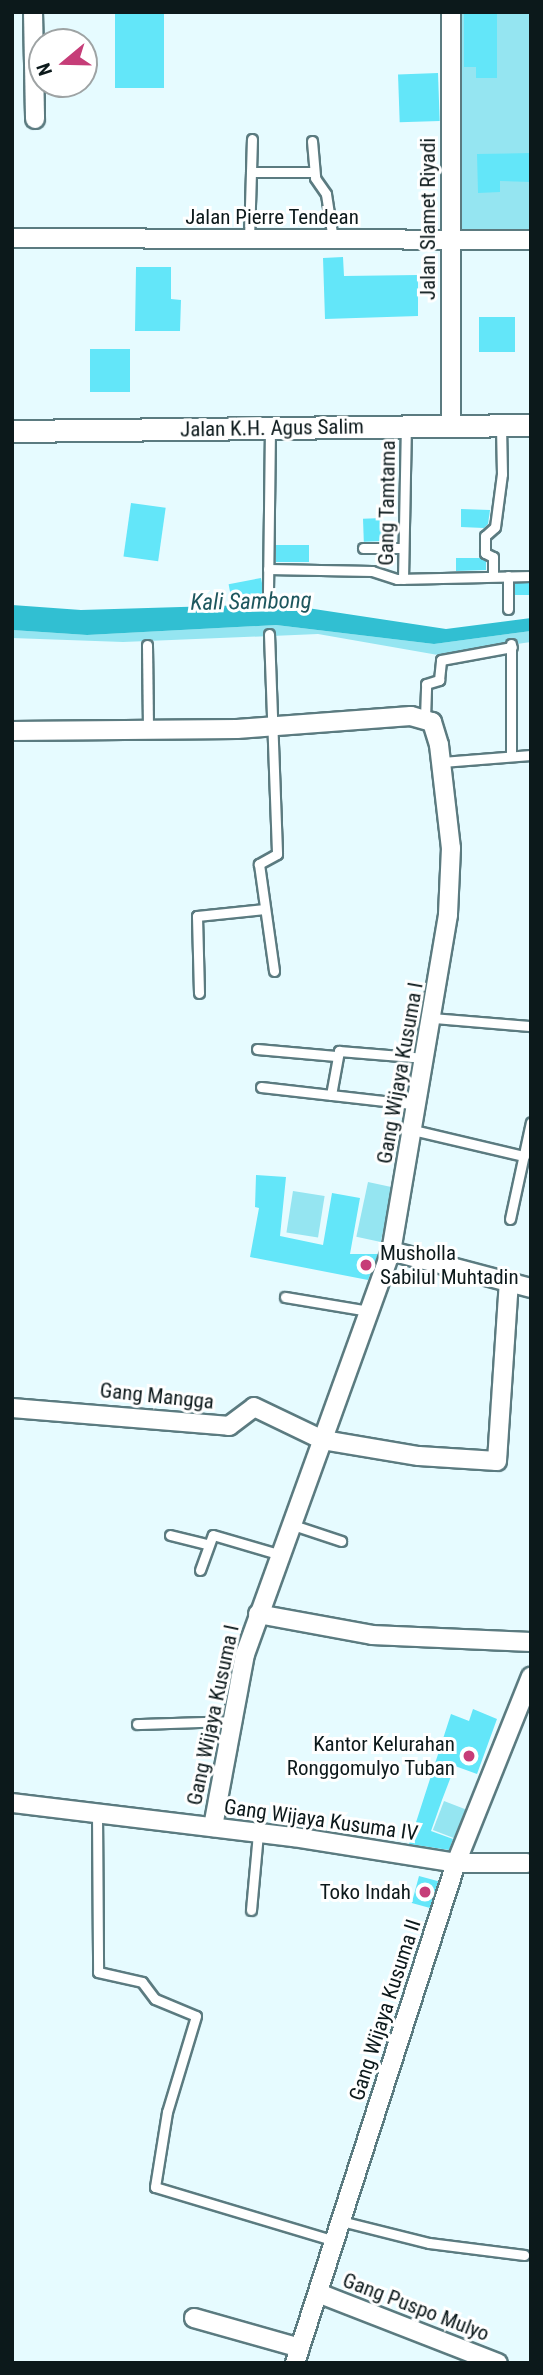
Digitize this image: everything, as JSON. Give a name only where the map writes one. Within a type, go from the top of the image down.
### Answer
[{"type":"street","points":[[33,12],[35,119]]},
{"type":"street","name":"Jalan Slamet Riyadi","points":[[451,12],[451,426]]},
{"type":"street","name":"Jalan Pierre Tendean","points":[[12,238],[531,240]]},
{"type":"street","name":"Jalan K.H. Agus Salim","points":[[12,431],[531,425]]},
{"type":"street","points":[[12,731],[148,731],[425,718]]},
{"type":"street","name":"Gang Wijaya Kusuma I","points":[[213,1826],[232,1721],[258,1614],[278,1554],[373,1312],[391,1251],[433,1018],[451,870],[442,762],[434,726],[425,718]]},
{"type":"street","points":[[391,1251],[531,1288]]},
{"type":"street","points":[[323,1440],[419,1456],[498,1460],[509,1282]]},
{"type":"street","name":"Gang Mangga","points":[[12,1408],[230,1426],[254,1407],[323,1440]]},
{"type":"street","points":[[258,1614],[372,1635],[531,1642]]},
{"type":"street","name":"Gang Wijaya Kusuma II","points":[[297,2356],[456,1863],[531,1676]]},
{"type":"street","name":"Gang Wijaya Kusuma IV","points":[[12,1803],[213,1826],[456,1863],[527,1863]]},
{"type":"street","name":"Gang Puspo Mulyo","points":[[318,2293],[498,2363]]},
{"type":"street","points":[[194,2318],[297,2356]]},
{"type":"lane","points":[[249,239],[252,139]]},
{"type":"lane","points":[[312,141],[314,172],[326,194],[333,240]]},
{"type":"lane","points":[[251,172],[314,172]]},
{"type":"lane","points":[[493,576],[493,557],[485,553],[485,536],[495,527],[502,474],[501,425]]},
{"type":"lane","name":"Gang Tamtama","points":[[403,579],[406,427]]},
{"type":"lane","points":[[268,592],[270,428]]},
{"type":"lane","points":[[363,548],[404,548]]},
{"type":"lane","points":[[268,569],[372,571],[403,579],[531,576]]},
{"type":"lane","points":[[508,576],[508,609]]},
{"type":"lane","points":[[269,634],[277,852],[275,857],[260,862],[274,971]]},
{"type":"lane","points":[[147,645],[148,731]]},
{"type":"lane","points":[[425,718],[426,684],[439,680],[441,660],[511,646],[511,756]]},
{"type":"lane","points":[[442,762],[531,755]]},
{"type":"lane","points":[[199,993],[197,916],[265,909]]},
{"type":"lane","points":[[433,1018],[531,1026]]},
{"type":"lane","points":[[257,1049],[336,1056],[344,1050],[426,1059]]},
{"type":"lane","points":[[331,1095],[336,1056]]},
{"type":"lane","points":[[261,1087],[418,1105]]},
{"type":"lane","points":[[510,1219],[526,1161],[531,1122]]},
{"type":"lane","points":[[413,1130],[526,1161]]},
{"type":"lane","points":[[285,1297],[373,1312]]},
{"type":"lane","points":[[290,1524],[341,1541]]},
{"type":"lane","points":[[170,1535],[207,1544]]},
{"type":"lane","points":[[200,1570],[207,1544],[215,1535],[278,1554]]},
{"type":"lane","points":[[137,1724],[232,1721]]},
{"type":"lane","points":[[97,1813],[99,1972],[142,1982],[155,1999],[196,2016],[173,2086],[153,2184],[161,2191],[335,2241]]},
{"type":"lane","points":[[251,1910],[258,1833]]},
{"type":"lane","points":[[341,2221],[429,2244],[524,2255]]},
{"type":"shaded area","points":[[462,12],[531,12],[531,235],[462,235]]},
{"type":"shaded area","points":[[281,604],[446,629],[531,618],[531,631],[434,644],[276,625],[87,635],[12,630],[12,605],[81,610]]},
{"type":"shaded area","points":[[276,625],[434,644],[531,631],[531,642],[438,655],[318,634],[123,642],[12,638],[12,630],[87,635]]},
{"type":"shaded area","points":[[368,1182],[392,1187],[381,1242],[356,1237]]},
{"type":"shaded area","points":[[293,1191],[325,1196],[318,1237],[286,1232]]},
{"type":"shaded area","points":[[444,1801],[467,1810],[456,1839],[433,1830]]},
{"type":"building","points":[[115,12],[164,12],[164,88],[115,88]]},
{"type":"building","points":[[464,12],[497,12],[497,78],[476,78],[476,67],[464,67]]},
{"type":"building","points":[[438,73],[440,121],[400,122],[398,74]]},
{"type":"building","points":[[531,153],[531,182],[500,181],[500,192],[478,193],[477,154]]},
{"type":"building","points":[[343,257],[344,276],[418,275],[418,316],[325,319],[323,258]]},
{"type":"building","points":[[136,267],[171,267],[171,299],[181,300],[180,331],[135,331]]},
{"type":"building","points":[[479,317],[515,317],[515,352],[479,352]]},
{"type":"building","points":[[90,349],[130,349],[130,392],[90,392]]},
{"type":"building","points":[[131,503],[166,508],[158,561],[123,556]]},
{"type":"building","points":[[461,509],[490,510],[488,524],[484,528],[461,527]]},
{"type":"building","points":[[382,518],[383,541],[364,542],[363,519]]},
{"type":"building","points":[[276,545],[309,545],[309,562],[276,562]]},
{"type":"building","points":[[456,558],[480,558],[486,561],[486,570],[456,571]]},
{"type":"building","points":[[261,578],[265,599],[233,605],[229,584]]},
{"type":"building","points":[[515,583],[531,583],[531,595],[515,595]]},
{"type":"building","points":[[256,1175],[286,1177],[280,1236],[323,1245],[332,1193],[360,1198],[350,1254],[378,1254],[368,1280],[250,1257],[259,1208],[255,1207]]},
{"type":"building","points":[[473,1709],[497,1719],[477,1774],[455,1766],[442,1800],[431,1831],[453,1839],[449,1850],[409,1844],[451,1714],[469,1721]]},
{"type":"building","name":"Toko Indah","points":[[419,1876],[438,1881],[431,1908],[412,1903]]},
{"type":"place","name":"Musholla Sabilul Muhtadin","points":[[366,1265]]},
{"type":"place","name":"Kantor Kelurahan Ronggomulyo Tuban","points":[[469,1756]]},
{"type":"place","name":"Toko Indah","points":[[425,1892]]},
{"type":"water label","name":"Kali Sambong","points":[[251,602]]}]
